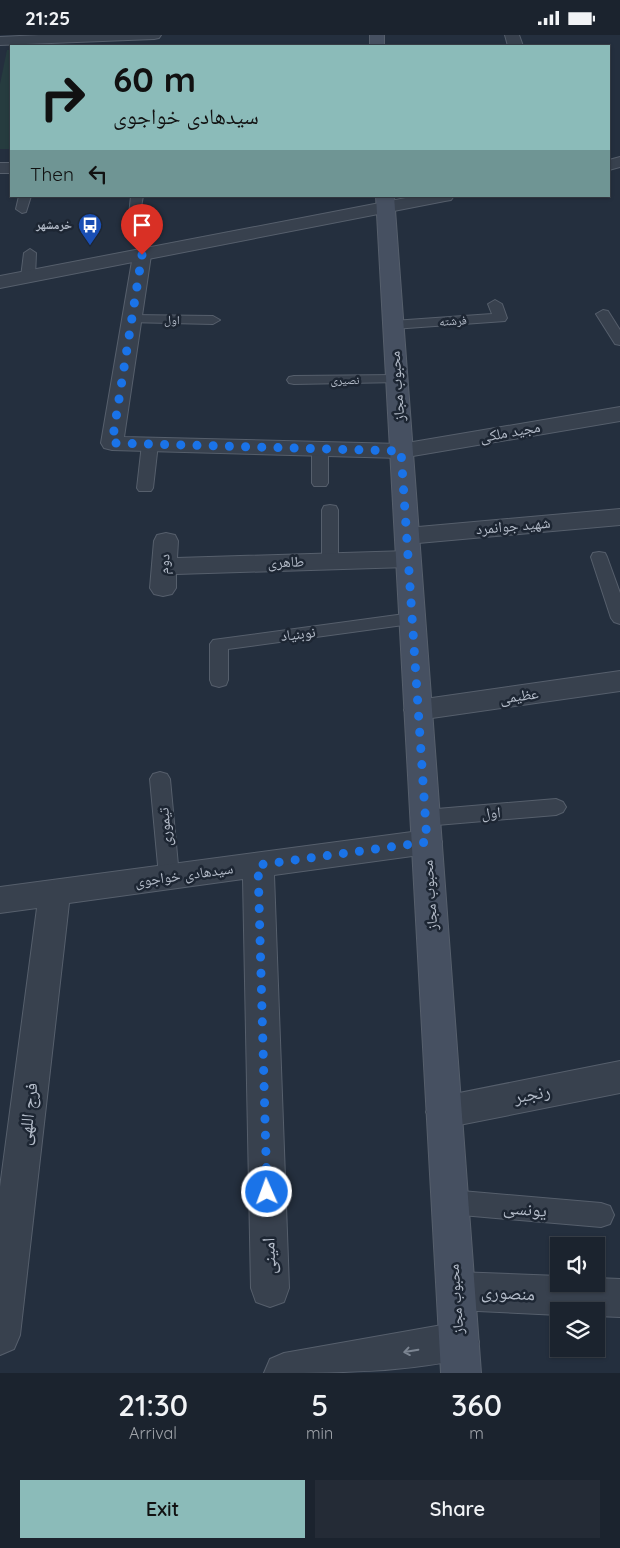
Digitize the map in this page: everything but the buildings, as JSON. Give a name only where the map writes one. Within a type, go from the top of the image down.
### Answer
[{"type":"main road","name":"محبوب مجاز","points":[[385,202],[460,1358]]},
{"type":"street","points":[[0,41],[154,35]]},
{"type":"street","points":[[0,282],[142,255],[385,202],[435,197]]},
{"type":"street","points":[[132,319],[142,255]]},
{"type":"street","name":"مجید ملکی","points":[[132,319],[112,443],[401,451],[620,414]]},
{"type":"street","name":"شهید جوانمرد","points":[[407,547],[620,517]]},
{"type":"street","name":"دوم","points":[[164,577],[166,541]]},
{"type":"street","name":"طاهری","points":[[164,577],[330,561],[407,547]]},
{"type":"street","name":"عظیمی","points":[[418,710],[620,681]]},
{"type":"street","name":"سیدهادی خواجوی","points":[[0,900],[258,865],[426,830]]},
{"type":"street","name":"امینی","points":[[258,865],[270,1288]]},
{"type":"street","name":"فرج اللهی","points":[[0,1335],[54,912],[54,892]]},
{"type":"street","name":"رنجبر","points":[[444,1112],[620,1077]]},
{"type":"street","name":"منصوری","points":[[456,1291],[620,1298]]},
{"type":"street","points":[[284,1373],[460,1358]]},
{"type":"lane","points":[[22,209],[25,197]]},
{"type":"lane","points":[[136,215],[138,197]]},
{"type":"lane","points":[[28,277],[30,253]]},
{"type":"lane","name":"فرشته","points":[[393,325],[500,317],[495,304]]},
{"type":"lane","points":[[603,314],[620,341]]},
{"type":"lane","name":"اول","points":[[132,319],[213,320]]},
{"type":"lane","name":"نصیری","points":[[294,380],[396,379]]},
{"type":"lane","points":[[144,488],[150,444]]},
{"type":"lane","points":[[320,449],[320,483]]},
{"type":"lane","points":[[330,511],[330,561]]},
{"type":"lane","points":[[599,557],[620,618]]},
{"type":"lane","name":"نوبنیاد","points":[[219,680],[220,644],[412,619]]},
{"type":"lane","name":"تیموری","points":[[160,779],[169,876]]},
{"type":"lane","name":"اول","points":[[426,830],[556,807]]},
{"type":"lane","name":"یونسی","points":[[450,1202],[601,1215]]},
{"type":"green space","points":[[7,50],[10,50],[10,149],[0,149],[0,84]]},
{"type":"place","name":"خرمشهر","points":[[90,246]]},
{"type":"route","points":[[142,255],[112,443],[401,451],[427,842],[258,865],[267,1192]]}]
